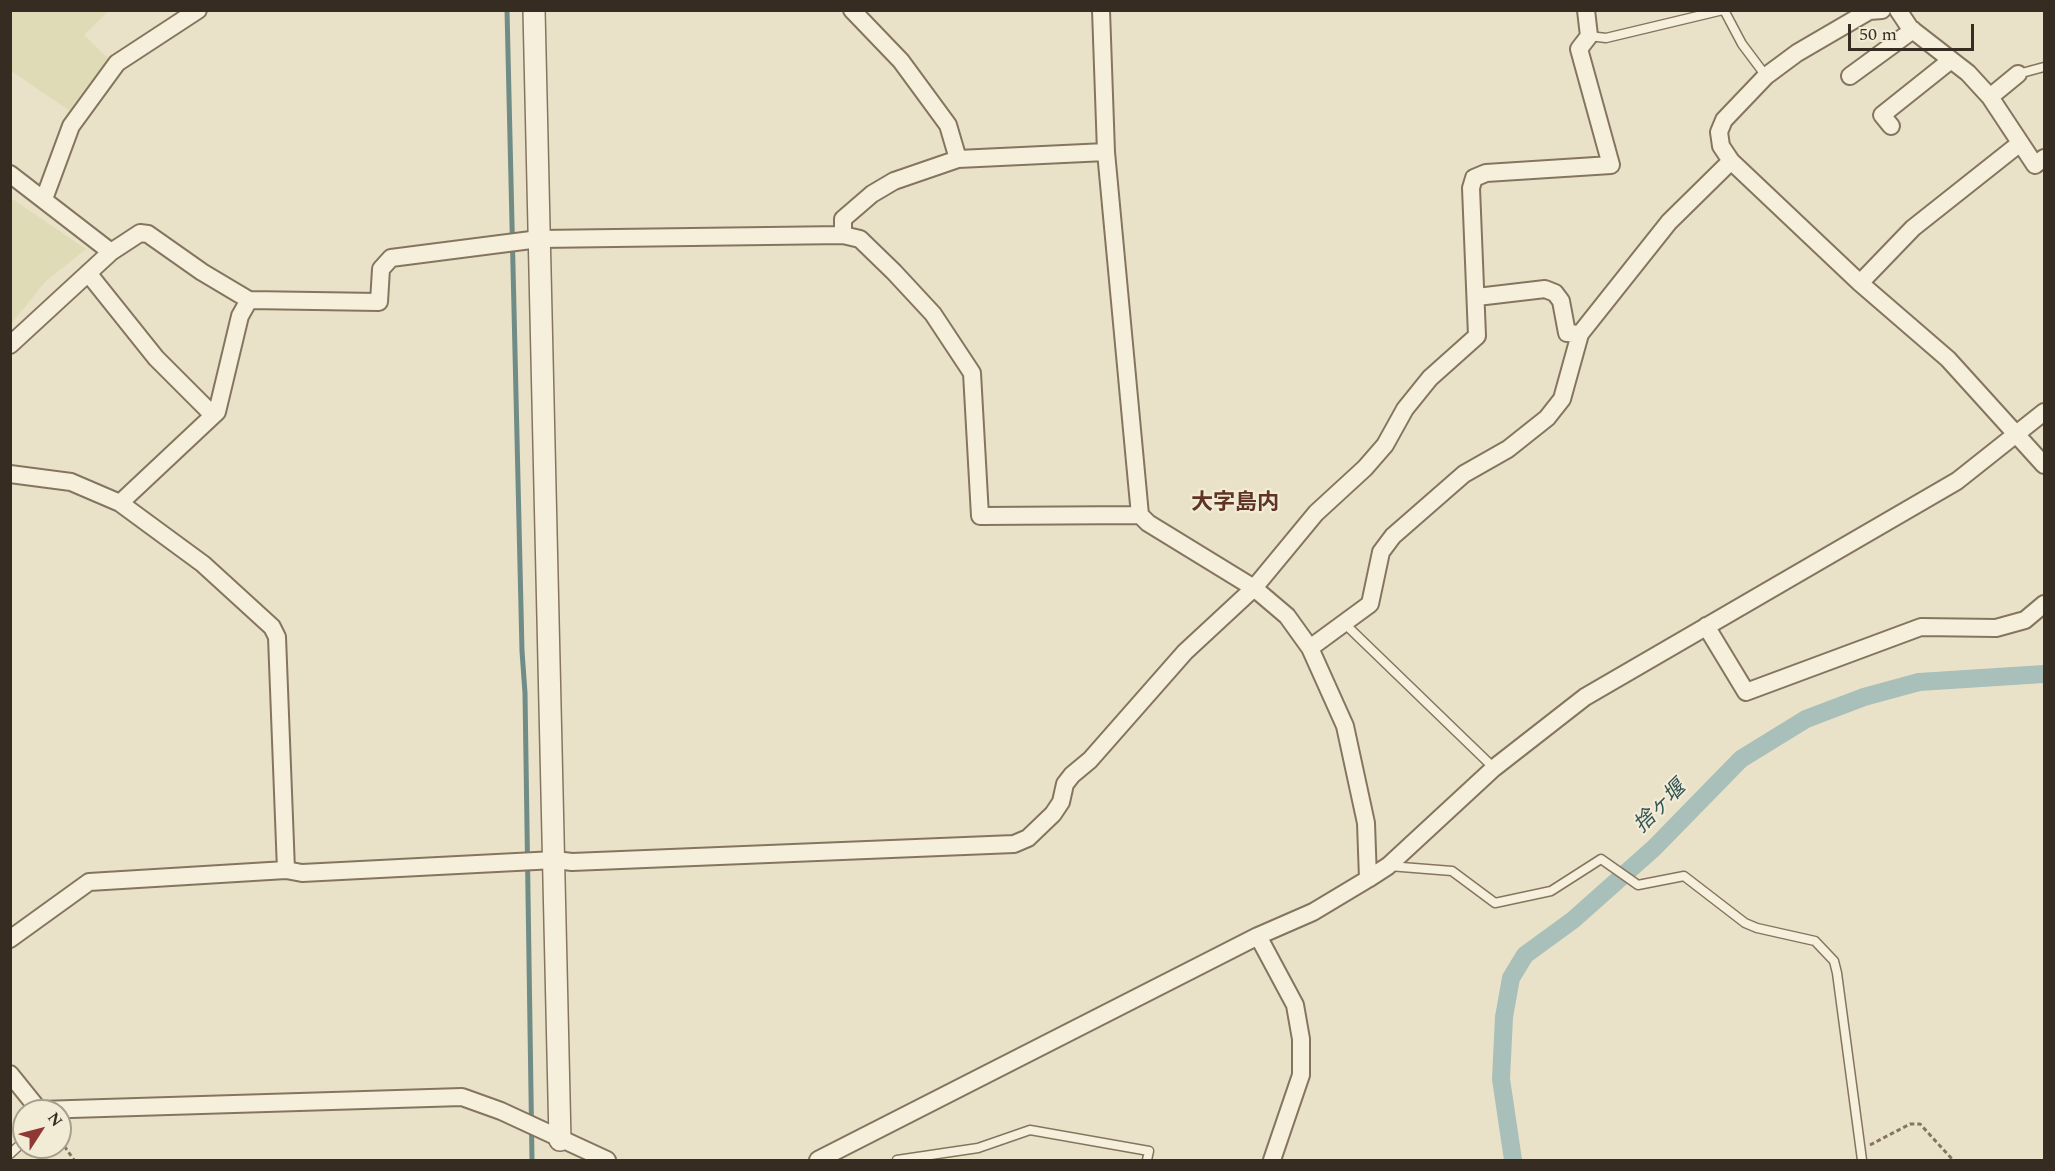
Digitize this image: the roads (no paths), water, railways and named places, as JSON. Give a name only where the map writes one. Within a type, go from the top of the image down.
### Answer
[{"type":"street","points":[[534,10],[560,1140]]},
{"type":"street","points":[[852,10],[901,61],[948,125],[958,159]]},
{"type":"street","points":[[1101,10],[1106,152],[1140,515],[1148,523],[1254,588],[1287,616],[1310,648],[1344,726],[1366,823],[1368,879]]},
{"type":"street","points":[[10,939],[89,882],[286,870],[302,873],[555,860],[572,862],[1014,844],[1028,838],[1053,814],[1061,802],[1065,784],[1072,775],[1090,760],[1185,652],[1254,588],[1316,513],[1365,468],[1385,445],[1405,409],[1431,378],[1477,336],[1471,188],[1474,178],[1486,173],[1611,165],[1579,49],[1589,36],[1586,10]]},
{"type":"street","points":[[1882,10],[1869,11],[1797,53],[1766,76],[1724,120],[1719,132],[1721,146],[1731,161],[1860,284],[1947,359],[2044,465]]},
{"type":"street","points":[[1898,10],[1913,30],[1968,73],[1990,97],[2019,144],[2036,165],[2044,158]]},
{"type":"street","points":[[44,199],[71,126],[117,63],[197,11]]},
{"type":"street","points":[[1850,76],[1913,30]]},
{"type":"street","points":[[1891,126],[1882,116],[1951,60]]},
{"type":"street","points":[[1990,97],[2018,74]]},
{"type":"street","points":[[1860,284],[1913,228],[2019,144]]},
{"type":"street","points":[[843,235],[843,219],[872,194],[894,181],[958,159],[1106,152]]},
{"type":"street","points":[[1310,648],[1370,604],[1381,552],[1393,536],[1464,474],[1508,449],[1547,418],[1562,399],[1580,334],[1669,222],[1731,161]]},
{"type":"street","points":[[10,174],[111,252]]},
{"type":"street","points":[[10,345],[111,252],[140,233],[148,234],[202,272],[249,300],[379,302],[381,269],[391,258],[539,239],[843,235],[860,238],[894,272],[933,314],[972,373],[980,516],[1140,515]]},
{"type":"street","points":[[88,273],[156,358],[213,415]]},
{"type":"street","points":[[1477,297],[1545,289],[1555,293],[1561,301],[1567,333],[1580,334]]},
{"type":"street","points":[[120,504],[217,412],[240,316],[249,300]]},
{"type":"street","points":[[818,1161],[1258,936],[1313,912],[1368,879],[1388,866],[1494,768],[1585,697],[1957,481],[2044,412]]},
{"type":"street","points":[[10,474],[71,482],[120,504],[203,564],[272,627],[277,637],[286,870]]},
{"type":"street","points":[[1706,626],[1746,692],[1921,627],[1996,628],[2025,620],[2044,604]]},
{"type":"street","points":[[1258,936],[1294,1005],[1301,1039],[1301,1075],[1272,1161]]},
{"type":"street","points":[[10,1074],[39,1110],[462,1097],[501,1111],[607,1161]]},
{"type":"lane","points":[[1589,36],[1606,38],[1724,10],[1742,44],[1766,76]]},
{"type":"lane","points":[[2018,74],[2044,67]]},
{"type":"lane","points":[[1344,623],[1494,768]]},
{"type":"lane","points":[[1388,866],[1452,871],[1495,903],[1551,891],[1601,859],[1638,885],[1684,876],[1745,923],[1757,928],[1815,941],[1834,961],[1862,1161]]},
{"type":"lane","points":[[897,1161],[978,1148],[1030,1130],[1149,1151],[1147,1161]]},
{"type":"waterway","points":[[507,10],[522,651],[525,693],[532,1160]]},
{"type":"waterway","name":"捨ヶ堰","points":[[1513,1160],[1501,1079],[1504,1017],[1511,978],[1525,955],[1573,920],[1654,848],[1741,759],[1806,719],[1864,697],[1919,682],[2044,674]]},
{"type":"district","name":"大字島内","points":[[1235,505]]}]
